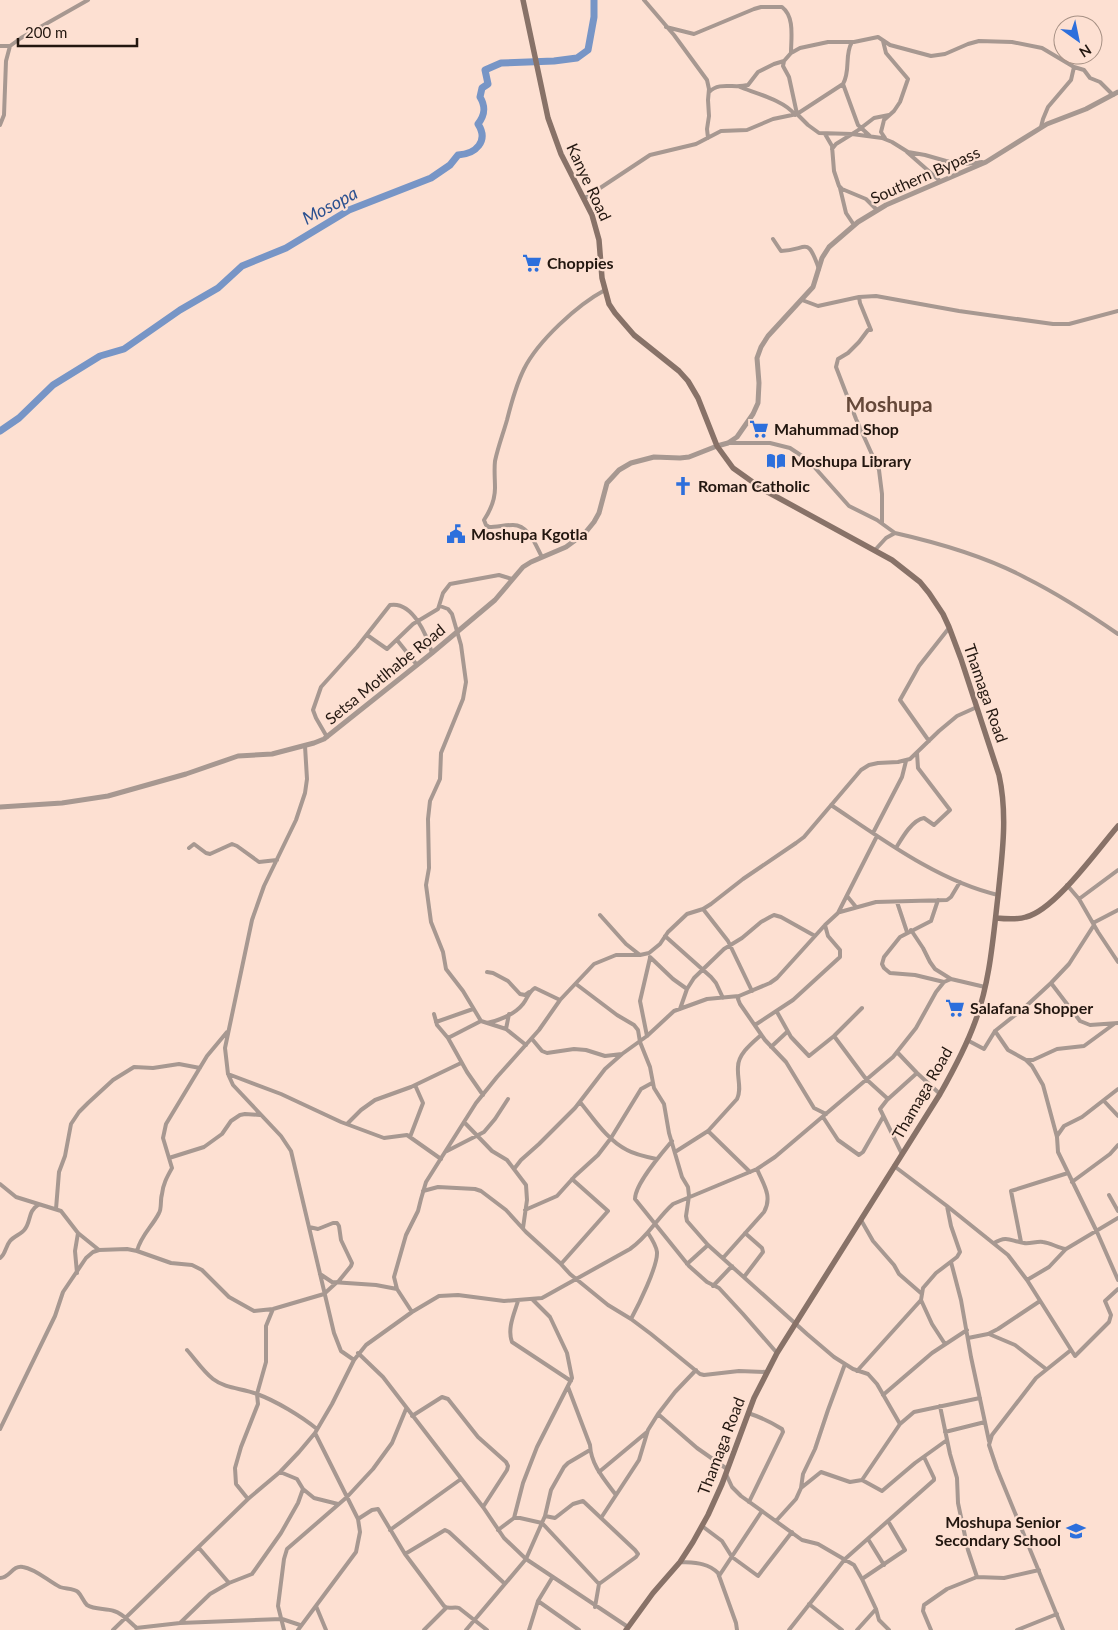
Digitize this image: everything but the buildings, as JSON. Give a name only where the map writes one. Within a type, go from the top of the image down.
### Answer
[{"type":"main road","name":"Kanye Road","points":[[523,0],[548,118],[556,143],[585,198],[596,228],[602,278],[609,304],[622,323],[634,335],[679,371],[688,381],[698,398],[717,446]]},
{"type":"main road","name":"Thamaga Road","points":[[627,1629],[653,1593],[680,1562],[702,1526],[727,1471],[748,1413],[777,1353],[940,1094],[967,1040],[975,1022],[989,968],[1004,840],[1003,794],[999,775],[977,707],[949,627],[936,604],[920,582],[892,560],[764,490],[733,468],[717,446]]},
{"type":"main road","points":[[996,918],[1017,919],[1036,914],[1050,904],[1118,826]]},
{"type":"street","points":[[0,125],[4,115],[6,56],[10,46],[88,0]]},
{"type":"street","points":[[644,0],[704,74],[709,92],[708,138]]},
{"type":"street","points":[[650,0],[651,9]]},
{"type":"street","points":[[666,27],[694,34],[761,7],[782,7],[787,12],[791,22],[791,53]]},
{"type":"street","points":[[709,92],[720,86],[738,87],[748,85],[758,72],[784,62],[791,53],[803,47],[828,42],[852,42],[878,37],[890,45],[931,56],[945,54],[974,42],[986,41],[1012,42],[1042,48],[1074,67],[1084,70],[1090,78],[1100,82],[1115,94]]},
{"type":"street","points":[[883,41],[886,53],[908,79],[900,102],[882,123],[882,134],[886,139]]},
{"type":"street","points":[[852,42],[847,52],[847,70],[843,84],[858,123],[870,136]]},
{"type":"street","points":[[0,46],[10,46]]},
{"type":"street","points":[[784,62],[796,114]]},
{"type":"street","points":[[1041,127],[1042,119],[1048,107],[1069,84],[1074,67]]},
{"type":"street","points":[[0,71],[6,69]]},
{"type":"street","points":[[585,198],[647,157],[696,144],[721,131],[747,130],[774,119],[796,114],[843,84]]},
{"type":"street","points":[[738,87],[789,108],[815,131],[825,134],[852,134],[886,139],[905,150],[940,181]]},
{"type":"street","name":"Southern Bypass","points":[[728,443],[737,437],[753,414],[758,403],[757,358],[761,347],[768,336],[813,287],[822,258],[829,247],[877,210],[986,162],[1041,127],[1086,109],[1115,94]]},
{"type":"street","points":[[832,150],[836,144],[874,118],[889,115]]},
{"type":"street","points":[[825,134],[832,150],[834,171],[846,212],[854,226]]},
{"type":"street","points":[[905,150],[954,163],[986,162]]},
{"type":"street","points":[[839,186],[866,199],[877,210]]},
{"type":"street","points":[[772,239],[781,251],[806,246],[810,248],[819,269]]},
{"type":"street","points":[[542,557],[523,528],[512,525],[489,527],[485,523],[484,520],[492,507],[495,493],[495,461],[521,375],[529,361],[541,344],[571,314],[588,300],[605,290]]},
{"type":"street","points":[[860,296],[860,303],[871,330],[868,330],[848,353],[838,359],[836,367],[879,470],[882,494],[882,523]]},
{"type":"street","points":[[802,300],[818,306],[860,296],[885,297],[959,311],[1052,324],[1069,324],[1118,311]]},
{"type":"street","points":[[717,446],[728,443],[765,442],[790,448],[808,460],[849,506],[882,523],[895,533],[958,550],[1021,575],[1118,634]]},
{"type":"street","name":"Setsa Motlhabe Road","points":[[0,808],[62,803],[108,796],[186,774],[238,756],[272,754],[305,746],[327,737],[458,632],[495,600],[523,568],[542,557],[566,547],[585,533],[599,513],[607,483],[619,470],[654,457],[689,457],[717,446]]},
{"type":"street","points":[[875,550],[886,538],[895,533]]},
{"type":"street","points":[[367,635],[385,649],[388,648],[417,621],[436,611],[440,606],[442,593],[454,582],[499,575],[512,580]]},
{"type":"street","points":[[327,737],[314,714],[315,704],[321,687],[338,671],[388,607],[393,604],[406,610],[417,621],[424,629],[432,654]]},
{"type":"street","points":[[440,606],[450,612],[458,632],[466,689],[441,753],[440,779],[430,802],[428,819],[429,868],[426,885],[431,922],[443,952],[445,967],[481,1021],[506,1029],[526,1045]]},
{"type":"street","points":[[929,741],[900,700],[919,666],[949,627]]},
{"type":"street","points":[[397,640],[417,665]]},
{"type":"street","points":[[412,1312],[397,1289],[394,1273],[406,1235],[418,1211],[423,1191],[444,1153],[483,1095],[532,1039],[560,1000],[590,968],[600,961],[616,955],[646,954],[655,948],[688,914],[702,909],[804,837],[853,778],[869,765],[878,762],[906,761],[957,716],[977,707]]},
{"type":"street","points":[[305,746],[307,779],[305,793],[296,820],[264,886],[252,920],[225,1048],[228,1074],[233,1085],[281,1136],[291,1152],[337,1343],[344,1353],[354,1360]]},
{"type":"street","points":[[896,848],[920,819],[924,818],[934,825],[950,810],[918,768],[917,753]]},
{"type":"street","points":[[514,1169],[580,1102],[600,1075],[669,1015],[680,1008],[707,999],[739,996],[770,983],[777,978],[838,913],[902,777],[906,761]]},
{"type":"street","points":[[831,805],[922,863],[980,891],[998,895]]},
{"type":"street","points":[[188,848],[194,844],[210,854],[232,844],[259,862],[277,860]]},
{"type":"street","points":[[1079,899],[1118,870]]},
{"type":"street","points":[[838,913],[876,902],[949,899],[960,882]]},
{"type":"street","points":[[1067,885],[1079,899],[1118,962]]},
{"type":"street","points":[[847,896],[856,907]]},
{"type":"street","points":[[938,900],[931,921],[909,931],[896,942],[884,957],[882,964],[890,974],[915,975],[944,982]]},
{"type":"street","points":[[897,902],[909,931],[924,948],[930,962],[936,969],[951,979],[984,987]]},
{"type":"street","points":[[702,909],[724,934],[752,991]]},
{"type":"street","points":[[967,1040],[984,1048],[995,1031],[1024,1008],[1069,964],[1094,924],[1116,910],[1118,915]]},
{"type":"street","points":[[600,916],[626,944],[640,955]]},
{"type":"street","points":[[680,1008],[687,989],[694,978],[730,945],[742,938],[761,922],[774,916],[781,917],[815,936]]},
{"type":"street","points":[[755,1026],[801,993],[840,957],[840,950],[828,936],[825,925]]},
{"type":"street","points":[[665,936],[703,969],[716,983],[723,998]]},
{"type":"street","points":[[646,954],[687,989]]},
{"type":"street","points":[[647,1036],[640,1001],[650,958]]},
{"type":"street","points":[[487,972],[508,981],[520,994],[525,995],[538,988],[560,1000]]},
{"type":"street","points":[[113,1630],[248,1499],[280,1472],[315,1434],[358,1353],[366,1345],[412,1312],[431,1300],[446,1294],[496,1301],[532,1300],[549,1295],[630,1249],[648,1233],[663,1213],[673,1204],[750,1172],[783,1151],[898,1052],[916,1028],[936,992],[944,982],[951,979]]},
{"type":"street","points":[[1051,983],[1080,1021],[1090,1025],[1116,1023]]},
{"type":"street","points":[[576,984],[616,1015],[634,1025],[638,1030],[640,1042],[650,1067],[652,1083],[664,1104],[667,1126],[682,1177],[688,1187],[689,1196],[686,1219],[708,1245],[806,1334],[845,1364],[873,1378],[900,1424]]},
{"type":"street","points":[[487,1023],[500,1020],[510,1014],[522,1005],[529,992]]},
{"type":"street","points":[[739,996],[740,1004],[761,1035],[786,1062],[814,1108],[825,1115],[838,1140],[859,1155],[863,1152],[883,1117]]},
{"type":"street","points":[[777,1012],[788,1032],[809,1056],[834,1036],[862,1008]]},
{"type":"street","points":[[436,1022],[473,1009]]},
{"type":"street","points":[[434,1014],[436,1022],[483,1095]]},
{"type":"street","points":[[506,1029],[510,1014]]},
{"type":"street","points":[[448,1038],[481,1021]]},
{"type":"street","points":[[1026,1060],[1033,1060],[1057,1049],[1084,1046],[1116,1023]]},
{"type":"street","points":[[138,1251],[144,1233],[160,1211],[165,1180],[172,1168],[163,1138],[166,1124],[200,1068],[228,1030]]},
{"type":"street","points":[[995,1031],[1008,1050],[1026,1060],[1036,1072],[1043,1085],[1057,1137],[1057,1151],[1097,1232],[1118,1280]]},
{"type":"street","points":[[772,1048],[788,1032]]},
{"type":"street","points":[[675,1152],[708,1131],[738,1096],[740,1060],[748,1047],[761,1035]]},
{"type":"street","points":[[834,1036],[866,1079],[888,1099]]},
{"type":"street","points":[[532,1039],[542,1051],[547,1053],[574,1049],[586,1050],[605,1056],[622,1054]]},
{"type":"street","points":[[898,1052],[940,1094]]},
{"type":"street","points":[[347,1124],[361,1110],[375,1100],[415,1085],[462,1063]]},
{"type":"street","points":[[56,1209],[60,1172],[71,1124],[84,1108],[113,1080],[134,1067],[153,1068],[179,1064],[200,1068]]},
{"type":"street","points":[[902,1154],[880,1109],[888,1099],[917,1073]]},
{"type":"street","points":[[228,1074],[281,1094],[347,1124],[384,1138],[403,1135],[410,1137],[441,1159]]},
{"type":"street","points":[[525,1210],[554,1198],[598,1155],[611,1138],[641,1089],[652,1083]]},
{"type":"street","points":[[410,1137],[423,1103],[415,1085]]},
{"type":"street","points":[[1057,1137],[1064,1126],[1082,1117],[1118,1089]]},
{"type":"street","points":[[444,1153],[479,1136],[490,1127],[508,1098]]},
{"type":"street","points":[[1104,1101],[1118,1116]]},
{"type":"street","points":[[580,1102],[611,1138],[627,1151],[657,1159]]},
{"type":"street","points":[[169,1158],[204,1147],[222,1134],[231,1121],[243,1114],[260,1115]]},
{"type":"street","points":[[464,1122],[492,1151],[504,1158],[526,1185],[527,1200],[524,1229]]},
{"type":"street","points":[[708,1131],[750,1172]]},
{"type":"street","points":[[672,1141],[650,1168],[634,1197],[688,1264],[707,1282],[719,1288],[777,1353]]},
{"type":"street","points":[[1072,1182],[1110,1154],[1118,1145]]},
{"type":"street","points":[[894,1166],[1012,1259],[1075,1356],[1110,1322],[1111,1315],[1105,1301],[1118,1289]]},
{"type":"street","points":[[722,1258],[764,1212],[769,1201],[757,1168]]},
{"type":"street","points":[[1021,1242],[1011,1191],[1068,1173]]},
{"type":"street","points":[[560,1264],[608,1211],[572,1179]]},
{"type":"street","points":[[0,1184],[16,1197],[56,1209],[68,1218],[78,1234],[99,1250]]},
{"type":"street","points":[[423,1191],[438,1187],[478,1189],[506,1210],[566,1271],[608,1305],[632,1319],[704,1376],[739,1371],[767,1372]]},
{"type":"street","points":[[1109,1195],[1118,1211]]},
{"type":"street","points":[[0,1258],[4,1256],[10,1240],[25,1229],[32,1208],[38,1205]]},
{"type":"street","points":[[857,1371],[921,1300],[923,1288],[936,1272],[957,1257],[960,1252],[951,1226],[947,1206]]},
{"type":"street","points":[[1027,1280],[1049,1267],[1066,1249],[1118,1218]]},
{"type":"street","points":[[861,1220],[872,1240],[894,1265],[899,1274],[922,1294]]},
{"type":"street","points":[[0,1429],[55,1316],[63,1292],[86,1258],[93,1252],[115,1249],[138,1251],[171,1263],[192,1266],[202,1270],[229,1298],[258,1311],[273,1309],[324,1294],[351,1266],[352,1263],[341,1240],[337,1223],[318,1229],[309,1227]]},
{"type":"street","points":[[632,1319],[657,1257],[655,1245],[648,1233]]},
{"type":"street","points":[[744,1277],[763,1252],[762,1248],[745,1233]]},
{"type":"street","points":[[77,1273],[75,1251],[78,1234]]},
{"type":"street","points":[[994,1243],[1006,1238],[1021,1242],[1044,1242],[1060,1249],[1066,1249]]},
{"type":"street","points":[[688,1264],[708,1245]]},
{"type":"street","points":[[951,1262],[961,1300],[991,1453],[1063,1630]]},
{"type":"street","points":[[713,1286],[732,1266]]},
{"type":"street","points":[[320,1274],[329,1281],[376,1285],[397,1289]]},
{"type":"street","points":[[514,1518],[523,1483],[534,1456],[571,1381],[572,1374],[567,1353],[554,1325],[548,1314],[532,1300]]},
{"type":"street","points":[[921,1300],[935,1330],[945,1344]]},
{"type":"street","points":[[518,1301],[510,1328],[512,1342],[571,1381]]},
{"type":"street","points":[[968,1338],[988,1334],[1040,1301]]},
{"type":"street","points":[[248,1499],[236,1484],[235,1468],[241,1447],[258,1405],[257,1394],[266,1362],[266,1326],[273,1309]]},
{"type":"street","points":[[883,1395],[908,1372],[967,1330]]},
{"type":"street","points":[[988,1334],[1015,1346],[1046,1369]]},
{"type":"street","points":[[187,1350],[211,1377],[219,1383],[257,1394],[300,1416],[318,1429]]},
{"type":"street","points":[[990,1441],[1030,1384],[1071,1350]]},
{"type":"street","points":[[358,1353],[383,1377],[483,1507],[504,1538],[526,1559],[627,1629]]},
{"type":"street","points":[[776,1520],[796,1499],[801,1488],[803,1474],[816,1449],[845,1364]]},
{"type":"street","points":[[601,1518],[639,1460],[648,1430],[658,1414],[675,1392],[696,1370]]},
{"type":"street","points":[[568,1387],[599,1472],[616,1495]]},
{"type":"street","points":[[412,1416],[442,1397],[448,1399],[478,1437],[506,1462],[507,1470],[483,1507]]},
{"type":"street","points":[[862,1480],[900,1424],[917,1410],[980,1398]]},
{"type":"street","points":[[940,1406],[957,1478],[958,1503],[968,1550],[977,1577]]},
{"type":"street","points":[[284,1630],[278,1606],[284,1554],[293,1543],[347,1498],[373,1469],[392,1443],[406,1409]]},
{"type":"street","points":[[748,1413],[774,1424],[782,1429],[783,1432],[748,1502]]},
{"type":"street","points":[[658,1414],[727,1471],[732,1487],[748,1502],[802,1540],[818,1544],[854,1565],[876,1609],[879,1620],[889,1630]]},
{"type":"street","points":[[945,1432],[986,1422]]},
{"type":"street","points":[[599,1472],[648,1430]]},
{"type":"street","points":[[298,1630],[356,1552],[360,1532],[358,1519],[315,1434]]},
{"type":"street","points":[[801,1488],[821,1472],[850,1482],[862,1480],[882,1491],[947,1440]]},
{"type":"street","points":[[466,1630],[526,1559],[545,1516],[550,1490],[564,1467],[590,1450]]},
{"type":"street","points":[[789,1630],[845,1559],[934,1479],[924,1457]]},
{"type":"street","points":[[280,1472],[297,1479],[303,1489],[318,1500],[339,1504]]},
{"type":"street","points":[[390,1530],[461,1479]]},
{"type":"street","points":[[180,1623],[210,1594],[229,1583],[252,1574],[281,1533],[298,1503],[303,1489]]},
{"type":"street","points":[[545,1516],[556,1518],[574,1504],[582,1501],[638,1554],[599,1584],[595,1606]]},
{"type":"street","points":[[358,1519],[372,1510],[378,1509],[405,1554],[446,1608]]},
{"type":"street","points":[[719,1576],[762,1511]]},
{"type":"street","points":[[498,1530],[514,1518],[542,1523],[599,1584]]},
{"type":"street","points":[[862,1579],[905,1550],[888,1521]]},
{"type":"street","points":[[702,1526],[722,1541],[732,1558],[757,1576],[760,1576],[792,1532]]},
{"type":"street","points":[[405,1554],[445,1530],[450,1532],[504,1584]]},
{"type":"street","points":[[868,1538],[884,1565]]},
{"type":"street","points":[[199,1548],[229,1583]]},
{"type":"street","points":[[680,1562],[702,1563],[715,1570],[719,1576],[737,1630]]},
{"type":"street","points":[[0,1578],[7,1576],[19,1566],[26,1568],[61,1587],[77,1591],[88,1605],[93,1608],[114,1611],[126,1617],[138,1629],[180,1623],[282,1619],[300,1625]]},
{"type":"street","points":[[931,1630],[923,1611],[924,1605],[947,1589],[977,1577],[1004,1578],[1038,1570]]},
{"type":"street","points":[[529,1630],[538,1601],[552,1578]]},
{"type":"street","points":[[538,1601],[579,1630]]},
{"type":"street","points":[[809,1604],[842,1630]]},
{"type":"street","points":[[316,1606],[326,1630]]},
{"type":"street","points":[[424,1630],[446,1608],[456,1607],[488,1630]]},
{"type":"street","points":[[857,1630],[876,1609]]},
{"type":"street","points":[[1017,1630],[1057,1614]]},
{"type":"waterway","name":"Mosopa","points":[[0,431],[19,418],[53,385],[100,356],[124,349],[180,310],[218,288],[242,266],[286,248],[349,210],[431,178],[450,165],[458,155],[475,149],[479,146],[482,136],[478,124],[484,111],[480,97],[482,88],[488,84],[485,70],[501,63],[577,58],[588,50],[594,17],[594,0]]},
{"type":"place","name":"Choppies","points":[[532,263]]},
{"type":"place","name":"Mahummad Shop","points":[[759,429]]},
{"type":"place","name":"Moshupa Library","points":[[776,461]]},
{"type":"place","name":"Roman Catholic","points":[[683,486]]},
{"type":"place","name":"Moshupa Kgotla","points":[[456,534]]},
{"type":"place","name":"Salafana Shopper","points":[[955,1008]]},
{"type":"place","name":"Moshupa Senior Secondary School","points":[[1076,1531]]},
{"type":"district","name":"Moshupa","points":[[889,405]]}]
